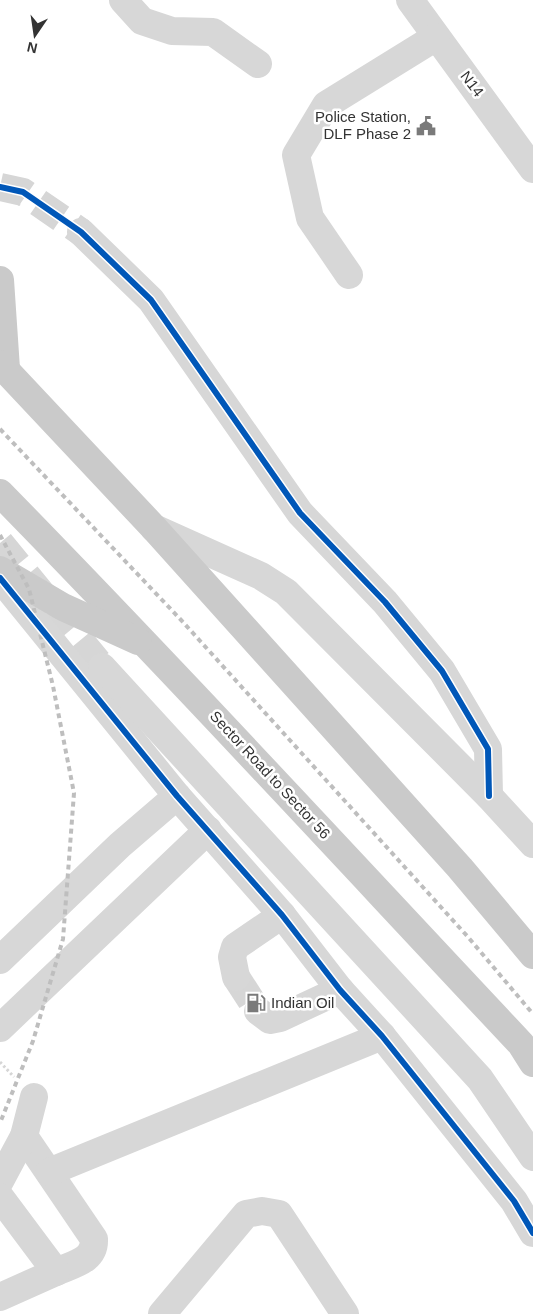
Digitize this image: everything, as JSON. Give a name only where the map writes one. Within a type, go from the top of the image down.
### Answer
[{"type":"main road","points":[[0,280],[3,367],[154,528],[460,868],[533,955]]},
{"type":"main road","name":"Sector Road to Sector 56","points":[[0,493],[151,647],[521,1044],[533,1064]]},
{"type":"main road","points":[[0,570],[63,607],[151,647]]},
{"type":"street","points":[[124,0],[142,21],[172,31],[213,32],[258,64]]},
{"type":"street","name":"N14","points":[[410,0],[533,169]]},
{"type":"street","points":[[349,275],[310,218],[296,155],[326,105],[436,38]]},
{"type":"street","points":[[81,232],[151,300],[300,514],[385,602],[442,670],[488,749],[489,796]]},
{"type":"street","points":[[154,528],[260,576],[286,592],[489,796],[533,844]]},
{"type":"street","points":[[0,578],[177,796],[282,915],[340,990],[382,1036],[514,1201],[533,1233]]},
{"type":"street","points":[[102,667],[480,1079],[533,1157]]},
{"type":"street","points":[[0,960],[120,844],[177,796]]},
{"type":"street","points":[[0,1028],[208,830]]},
{"type":"street","points":[[236,977],[232,957],[235,947],[282,915]]},
{"type":"street","points":[[258,1011],[270,1020],[280,1018],[340,990]]},
{"type":"street","points":[[49,1172],[382,1036]]},
{"type":"street","points":[[0,1181],[24,1136],[34,1097]]},
{"type":"street","points":[[0,1297],[91,1256],[95,1249],[94,1239],[24,1136]]},
{"type":"street","points":[[0,1197],[56,1272]]},
{"type":"street","points":[[162,1314],[246,1214],[262,1211],[279,1214],[346,1314]]},
{"type":"tunnel","points":[[0,187],[23,192],[81,232]]},
{"type":"tunnel","points":[[0,543],[102,667]]},
{"type":"tunnel","points":[[236,977],[258,1011]]},
{"type":"railway","points":[[0,429],[182,621],[468,937],[533,1014]]},
{"type":"railway","points":[[0,535],[29,589],[53,686],[74,793],[63,939],[33,1041],[0,1123]]},
{"type":"cycle path","points":[[0,187],[23,192],[81,232],[151,300],[300,513],[385,602],[442,671],[488,749],[489,796]]},
{"type":"cycle path","points":[[0,578],[177,796],[282,915],[340,990],[382,1036],[514,1201],[533,1233]]},
{"type":"place","name":"Police Station, DLF Phase 2","points":[[426,126]]},
{"type":"place","name":"Indian Oil","points":[[256,1003]]}]
